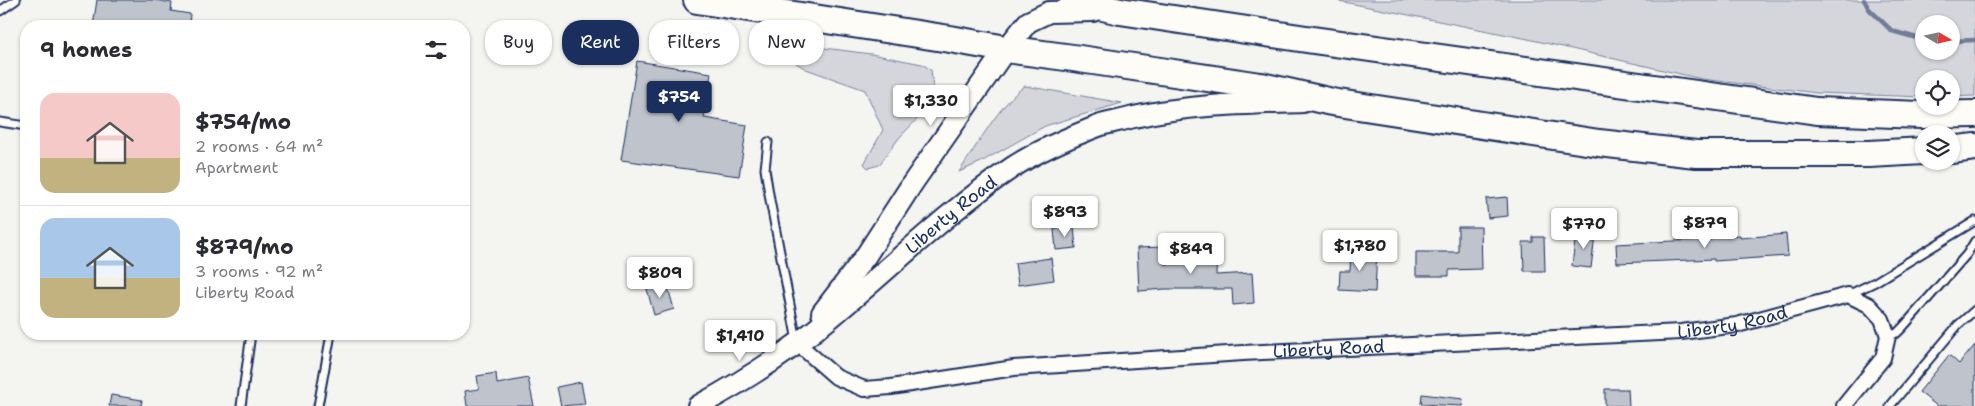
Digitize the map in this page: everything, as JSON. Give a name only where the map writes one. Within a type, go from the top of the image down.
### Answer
[{"type":"highway","points":[[697,0],[950,39],[1006,50],[1261,86],[1332,102],[1599,143],[1696,154],[1859,154],[1915,151]]},
{"type":"highway","points":[[1072,0],[1120,11],[1817,111],[1921,115],[1975,114]]},
{"type":"highway","points":[[1960,149],[1975,147]]},
{"type":"street","name":"Liberty Road","points":[[797,343],[838,293],[865,256],[912,184],[1006,50],[1028,22],[1049,12],[1120,11]]},
{"type":"street","name":"Liberty Road","points":[[698,406],[736,386],[797,343],[829,319],[930,229],[969,199],[1014,166],[1054,146],[1103,125],[1163,111],[1212,104],[1332,102]]},
{"type":"street","name":"Liberty Road","points":[[797,343],[836,378],[864,389],[891,387],[1024,368],[1252,352],[1681,332],[1736,325],[1848,295]]},
{"type":"street","points":[[1844,406],[1883,358],[1888,336],[1882,319],[1869,305],[1848,295]]},
{"type":"lane","points":[[0,11],[16,0]]},
{"type":"lane","points":[[0,122],[20,125]]},
{"type":"lane","points":[[768,142],[765,169],[797,343]]},
{"type":"lane","points":[[1848,295],[1875,282],[1975,221]]},
{"type":"lane","points":[[1888,336],[1897,333],[1903,327],[1967,254],[1975,241]]},
{"type":"lane","points":[[1890,406],[1958,325],[1975,310]]},
{"type":"lane","points":[[241,406],[250,340]]},
{"type":"lane","points":[[318,406],[330,340]]},
{"type":"shaded area","points":[[1334,0],[1975,0],[1975,96],[1960,97],[1960,70],[1915,70],[1915,97],[1817,93],[1702,79],[1528,39]]},
{"type":"shaded area","points":[[824,48],[871,54],[922,64],[931,70],[933,87],[924,112],[899,138],[879,165],[868,168],[864,164],[883,130],[865,90],[799,65],[824,65]]},
{"type":"shaded area","points":[[1025,86],[1122,103],[1045,126],[981,162],[959,172],[998,114],[1016,93]]},
{"type":"building","points":[[97,0],[155,0],[172,3],[171,11],[190,14],[190,20],[94,20]]},
{"type":"building","points":[[639,61],[649,63],[649,65],[662,65],[711,73],[704,118],[747,125],[739,176],[621,160],[636,65],[639,65]]},
{"type":"building","points":[[1507,197],[1508,216],[1488,218],[1486,199]]},
{"type":"building","points":[[1074,227],[1076,248],[1056,250],[1054,229]]},
{"type":"building","points":[[1458,227],[1481,227],[1482,269],[1449,270],[1449,276],[1416,276],[1416,252],[1458,252]]},
{"type":"building","points":[[1576,233],[1595,235],[1591,268],[1572,266]]},
{"type":"building","points":[[1786,234],[1788,256],[1714,261],[1714,259],[1617,263],[1616,244],[1712,239],[1712,237],[1740,235],[1740,238]]},
{"type":"building","points":[[1533,237],[1544,237],[1545,271],[1524,271],[1523,242],[1533,242]]},
{"type":"building","points":[[1163,247],[1164,264],[1193,264],[1193,257],[1205,257],[1205,247],[1217,247],[1216,275],[1252,273],[1254,303],[1233,305],[1232,289],[1139,291],[1137,248]]},
{"type":"building","points":[[1351,248],[1377,250],[1375,292],[1339,290],[1340,271],[1350,271]]},
{"type":"building","points":[[1051,258],[1054,280],[1018,285],[1015,263]]},
{"type":"building","points":[[667,284],[674,309],[654,315],[647,289]]},
{"type":"building","points":[[1975,345],[1975,406],[1937,406],[1919,392],[1949,355],[1959,364]]},
{"type":"building","points":[[496,373],[497,384],[528,378],[534,406],[467,406],[465,391],[479,389],[477,376]]},
{"type":"building","points":[[581,382],[585,404],[561,406],[557,387]]},
{"type":"building","points":[[1605,389],[1628,389],[1629,406],[1605,406]]},
{"type":"building","points":[[1422,394],[1463,399],[1462,406],[1421,404]]},
{"type":"building","points":[[111,395],[142,400],[141,406],[109,406]]},
{"type":"waterway","points":[[1864,0],[1869,9],[1892,31],[1915,37]]},
{"type":"waterway","points":[[1960,41],[1975,40]]}]
